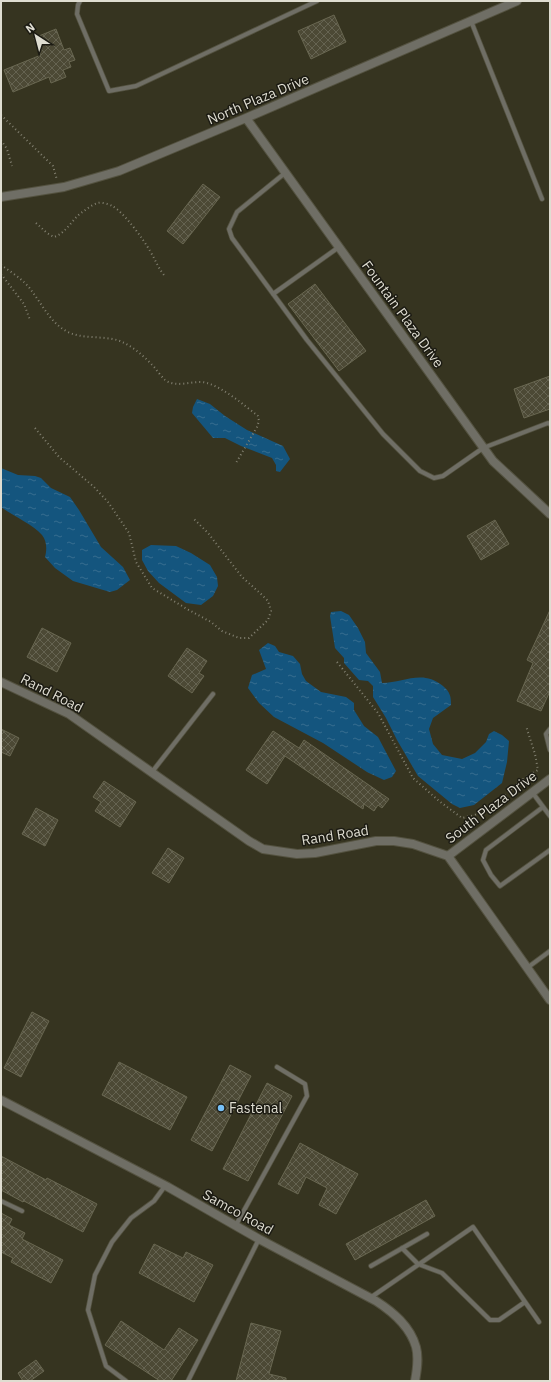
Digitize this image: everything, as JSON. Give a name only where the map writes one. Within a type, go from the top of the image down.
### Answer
[{"type":"street","name":"North Plaza Drive","points":[[1,197],[59,188],[119,171],[517,1]]},
{"type":"street","name":"Fountain Plaza Drive","points":[[246,118],[492,461],[550,514]]},
{"type":"street","name":"Rand Road","points":[[1,682],[69,714],[249,841],[263,849],[297,854],[315,853],[376,841],[394,841],[413,844],[448,856]]},
{"type":"street","name":"South Plaza Drive","points":[[448,856],[550,779]]},
{"type":"street","points":[[448,856],[550,1000]]},
{"type":"street","name":"Samco Road","points":[[1,1100],[165,1186],[393,1312],[401,1321],[417,1348],[418,1361],[415,1381]]},
{"type":"lane","points":[[80,1],[77,14],[109,91],[136,86],[317,1]]},
{"type":"lane","points":[[471,21],[542,199]]},
{"type":"lane","points":[[285,173],[237,212],[229,229],[232,238],[307,340],[383,434],[420,471],[434,478],[443,476],[483,448],[548,423],[550,424]]},
{"type":"lane","points":[[273,294],[339,247]]},
{"type":"lane","points":[[152,772],[213,694]]},
{"type":"lane","points":[[550,729],[546,734],[550,750]]},
{"type":"lane","points":[[532,792],[550,816]]},
{"type":"lane","points":[[544,807],[486,850],[483,860],[491,875],[500,886],[550,850]]},
{"type":"lane","points":[[527,968],[550,951]]},
{"type":"lane","points":[[236,1226],[307,1096],[305,1084],[277,1066]]},
{"type":"lane","points":[[126,1381],[106,1366],[88,1310],[95,1275],[112,1242],[131,1218],[154,1201],[165,1186]]},
{"type":"lane","points":[[1,1201],[22,1211]]},
{"type":"lane","points":[[370,1298],[473,1228],[539,1322]]},
{"type":"lane","points":[[371,1266],[427,1234]]},
{"type":"lane","points":[[188,1381],[259,1239]]},
{"type":"lane","points":[[402,1248],[418,1264],[442,1273],[490,1320],[499,1320],[525,1302]]},
{"type":"path","points":[[1,115],[53,166],[59,188]]},
{"type":"path","points":[[1,140],[8,149],[12,166]]},
{"type":"path","points":[[36,223],[54,237],[60,235],[73,220],[87,209],[98,203],[112,205],[119,211],[141,238],[164,275]]},
{"type":"path","points":[[1,265],[31,289],[52,319],[66,331],[79,336],[118,341],[132,347],[146,358],[165,380],[183,384],[200,382],[208,383],[258,416],[259,421],[255,432],[236,464]]},
{"type":"path","points":[[1,274],[24,304],[30,320]]},
{"type":"path","points":[[35,428],[59,457],[108,502],[130,533],[136,562],[152,588],[211,622],[222,631],[240,638],[249,638],[268,620],[271,611],[268,601],[242,577],[208,534],[193,518]]},
{"type":"path","points":[[337,662],[378,713],[414,778],[439,801],[462,818],[475,815],[501,799],[521,780],[538,770],[535,754],[526,726]]},
{"type":"water","points":[[197,399],[210,404],[247,430],[283,446],[290,459],[280,472],[276,471],[276,465],[272,458],[225,438],[213,438],[192,413]]},
{"type":"water","points":[[1,468],[18,475],[35,476],[41,478],[51,488],[70,497],[101,547],[123,567],[130,580],[117,590],[110,592],[73,581],[55,568],[45,557],[46,546],[42,535],[34,528],[1,507]]},
{"type":"water","points":[[151,545],[176,546],[191,553],[210,565],[217,577],[218,586],[213,596],[201,605],[186,603],[159,583],[148,571],[142,560],[142,550]]},
{"type":"water","points":[[341,611],[349,615],[358,628],[365,642],[366,653],[380,672],[382,683],[413,678],[428,678],[443,686],[449,692],[451,705],[433,718],[429,729],[433,744],[442,755],[462,759],[475,753],[486,742],[489,734],[494,731],[509,741],[507,762],[502,783],[474,805],[460,808],[452,804],[418,776],[373,697],[373,686],[368,681],[359,680],[344,663],[344,658],[335,648],[330,616],[331,612]]},
{"type":"water","points":[[268,643],[275,646],[279,652],[293,656],[300,664],[302,674],[306,681],[321,692],[346,697],[354,703],[354,710],[364,726],[378,737],[396,771],[392,777],[384,780],[367,772],[323,743],[274,717],[259,703],[248,688],[252,675],[266,669],[259,650]]},
{"type":"building","points":[[334,15],[346,42],[311,59],[298,31]]},
{"type":"building","points":[[56,29],[64,50],[70,48],[75,60],[69,62],[71,67],[63,70],[66,77],[51,83],[49,77],[13,92],[4,70],[41,55],[34,38]]},
{"type":"building","points":[[203,184],[220,197],[183,244],[167,231]]},
{"type":"building","points":[[315,284],[366,351],[339,371],[288,304]]},
{"type":"building","points":[[550,376],[550,409],[524,418],[514,389]]},
{"type":"building","points":[[495,520],[509,544],[481,560],[467,536]]},
{"type":"building","points":[[550,610],[550,691],[541,711],[517,701],[533,663],[527,660]]},
{"type":"building","points":[[42,628],[71,643],[57,672],[27,657]]},
{"type":"building","points":[[187,648],[207,661],[199,673],[204,676],[192,693],[168,676]]},
{"type":"building","points":[[1,729],[19,738],[10,756],[1,752]]},
{"type":"building","points":[[273,731],[299,748],[304,740],[389,799],[382,808],[378,805],[374,811],[364,804],[363,809],[285,756],[267,784],[246,770]]},
{"type":"building","points":[[104,781],[136,802],[120,827],[95,811],[101,802],[93,797]]},
{"type":"building","points":[[36,808],[58,820],[45,846],[22,834]]},
{"type":"building","points":[[168,848],[184,858],[169,883],[152,873]]},
{"type":"building","points":[[32,1012],[49,1021],[21,1077],[4,1068]]},
{"type":"building","points":[[119,1062],[187,1097],[170,1130],[102,1095]]},
{"type":"building","name":"Fastenal","points":[[230,1065],[251,1076],[212,1151],[191,1140]]},
{"type":"building","points":[[267,1083],[292,1096],[248,1181],[223,1169]]},
{"type":"building","points":[[300,1143],[358,1174],[336,1214],[319,1205],[327,1188],[306,1177],[298,1194],[278,1184]]},
{"type":"building","points":[[1,1156],[46,1180],[47,1178],[97,1204],[83,1232],[1,1190]]},
{"type":"building","points":[[426,1200],[435,1216],[355,1260],[346,1244]]},
{"type":"building","points":[[1,1213],[12,1219],[9,1225],[25,1233],[22,1239],[63,1260],[51,1283],[11,1262],[13,1258],[1,1252]]},
{"type":"building","points":[[154,1244],[183,1258],[186,1252],[213,1265],[194,1302],[139,1273]]},
{"type":"building","points":[[121,1321],[164,1350],[179,1328],[198,1340],[171,1381],[160,1381],[105,1345]]},
{"type":"building","points":[[251,1323],[281,1331],[269,1374],[286,1378],[286,1381],[236,1381]]},
{"type":"building","points":[[36,1360],[44,1371],[30,1381],[23,1381],[18,1373]]},
{"type":"place","name":"Fastenal","points":[[221,1108]]}]
